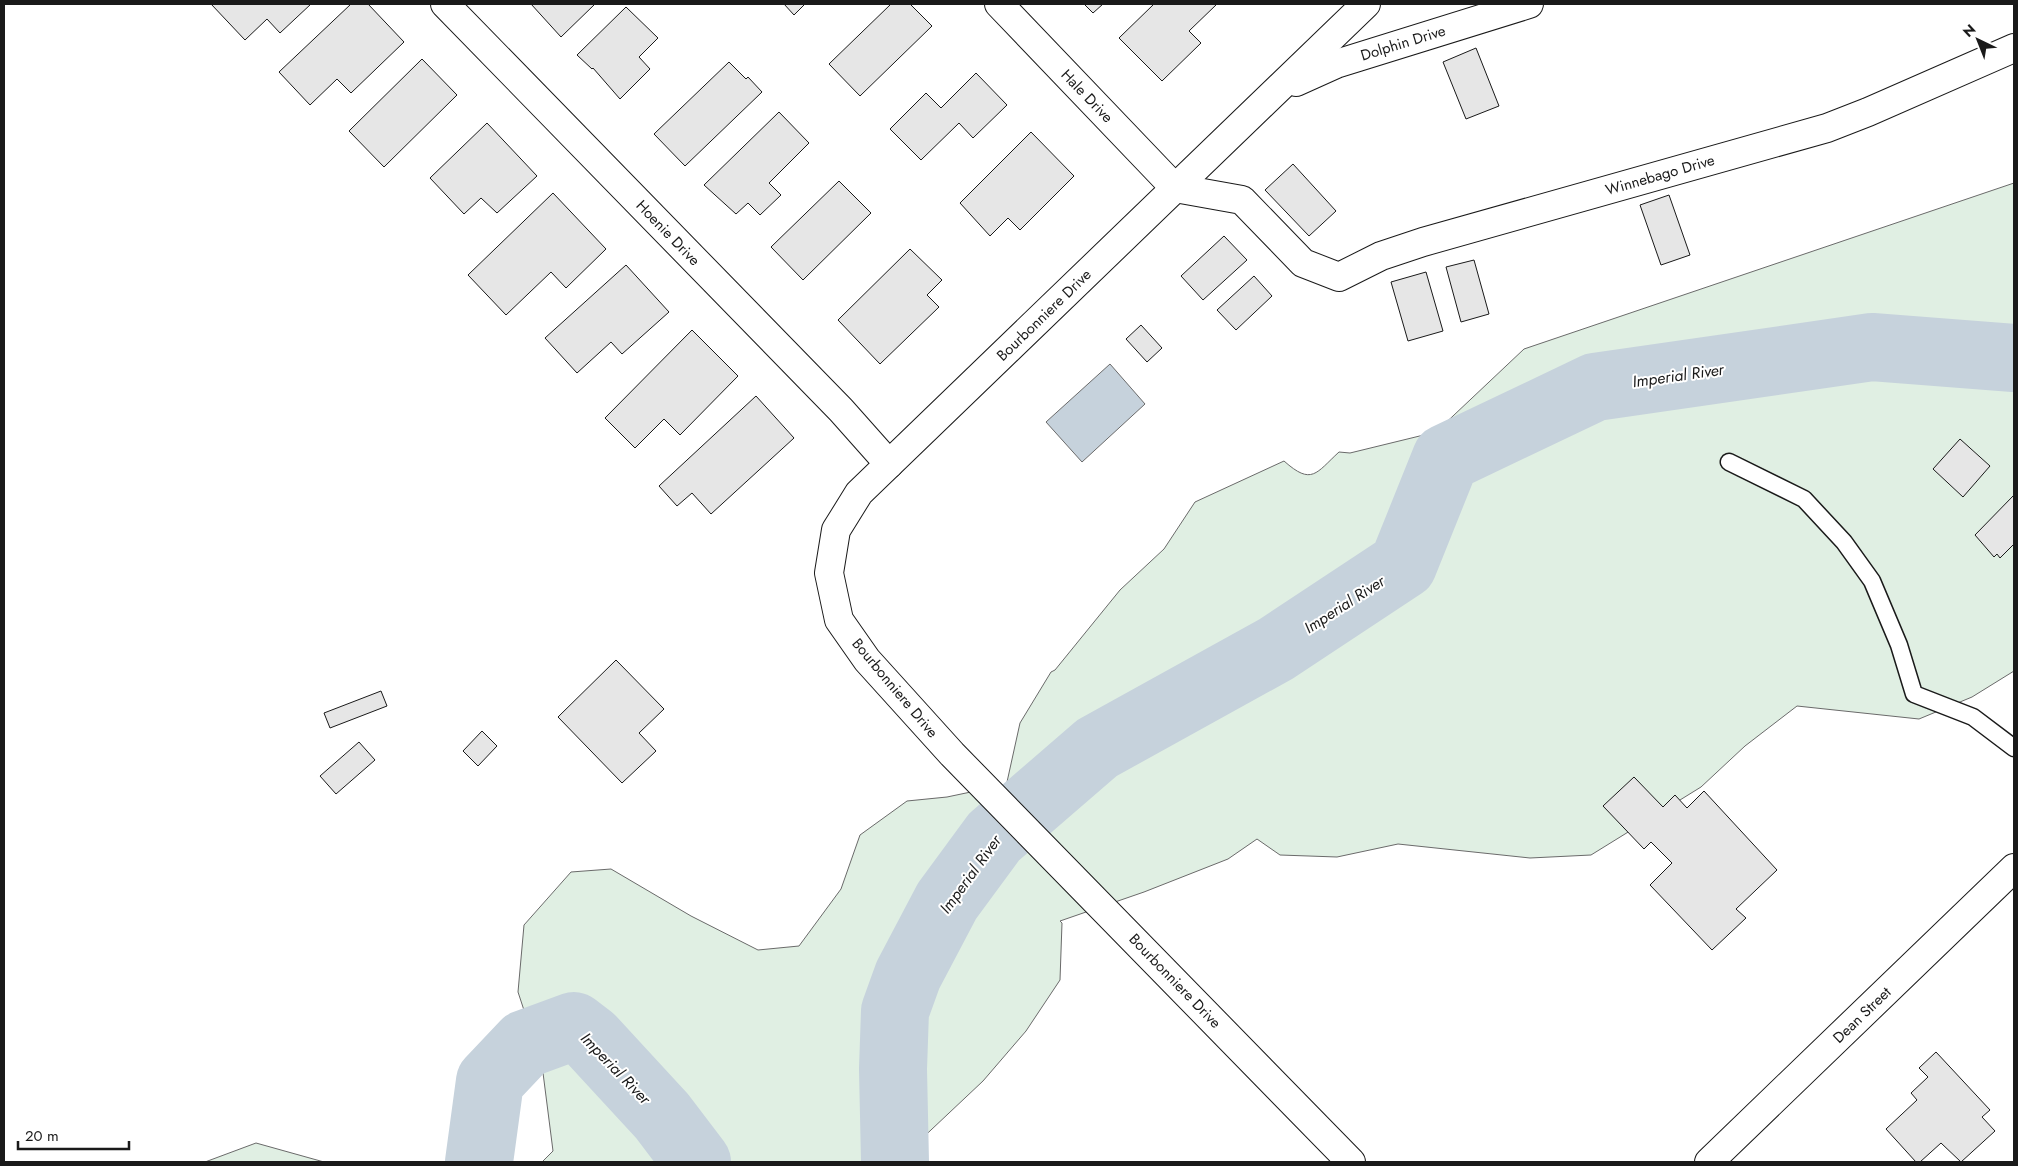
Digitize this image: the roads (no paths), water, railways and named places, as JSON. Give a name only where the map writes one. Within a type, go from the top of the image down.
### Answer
[{"type":"street","name":"Hoenie Drive","points":[[445,4],[841,410],[889,464]]},
{"type":"street","name":"Hale Drive","points":[[999,4],[1175,188]]},
{"type":"street","name":"Bourbonniere Drive","points":[[1351,1162],[952,754],[867,660],[839,620],[829,573],[836,530],[859,493],[1366,4]]},
{"type":"street","name":"Dolphin Drive","points":[[1279,89],[1336,64],[1529,4]]},
{"type":"street","name":"Winnebago Drive","points":[[1175,188],[1242,200],[1303,262],[1339,277],[1381,256],[1423,242],[1827,128],[2014,48]]},
{"type":"street","name":"Dean Street","points":[[1709,1162],[2014,868]]},
{"type":"lane","points":[[1729,462],[1804,499],[1844,542],[1872,581],[1899,645],[1914,694],[1973,717],[2014,748]]},
{"type":"waterway","name":"Imperial River","points":[[895,1162],[893,1069],[895,1011],[908,975],[947,901],[994,837],[1097,748],[1276,649],[1403,565],[1446,458],[1595,387],[1872,347],[2014,358]]},
{"type":"waterway","name":"Imperial River","points":[[479,1162],[490,1081],[525,1044],[574,1026],[591,1039],[662,1116],[697,1162]]}]
